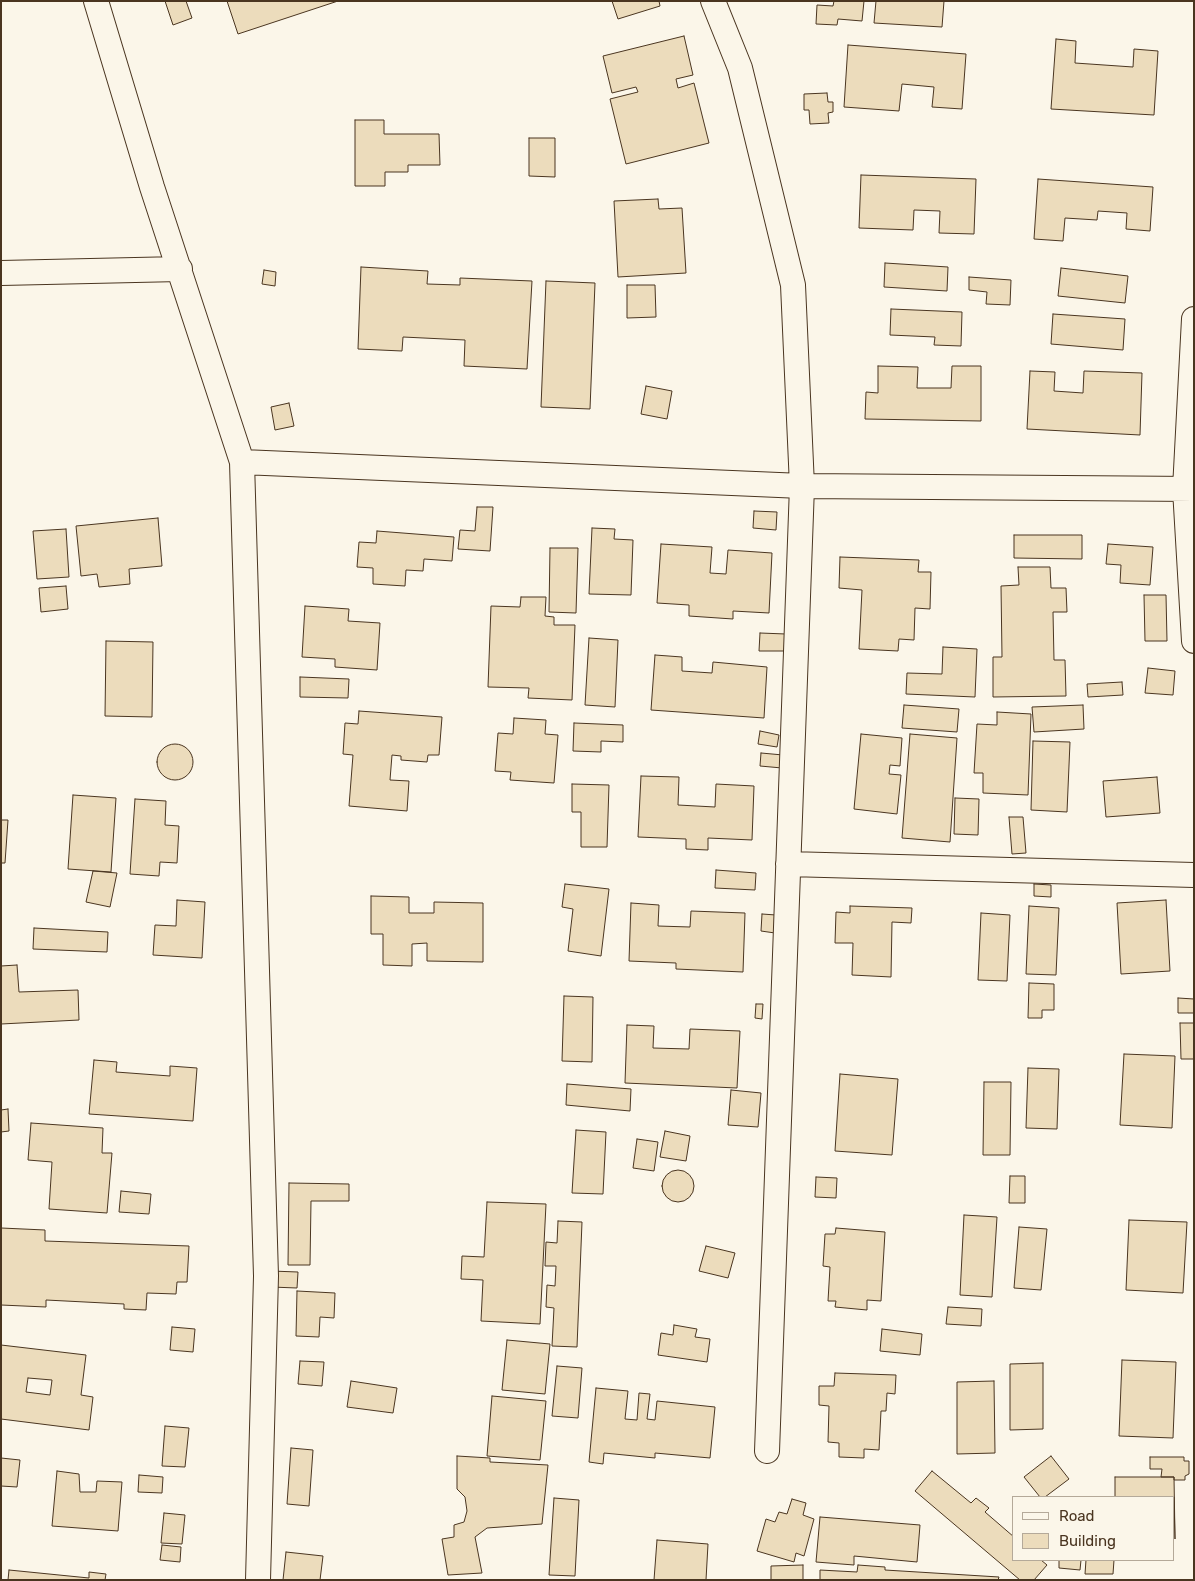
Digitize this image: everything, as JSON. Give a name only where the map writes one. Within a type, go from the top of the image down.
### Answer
[{"type":"street","points":[[96,1],[152,187],[242,462],[266,1276],[258,1580]]},
{"type":"street","points":[[713,1],[740,68],[793,285],[802,486],[767,1452]]},
{"type":"street","points":[[1,273],[180,270]]},
{"type":"street","points":[[1194,320],[1190,489],[1194,641]]},
{"type":"street","points":[[242,462],[802,486],[1190,489]]},
{"type":"street","points":[[788,864],[1194,875]]},
{"type":"building","points":[[165,1],[186,1],[192,18],[173,25]]},
{"type":"building","points":[[227,1],[338,1],[238,34]]},
{"type":"building","points":[[612,1],[659,1],[660,6],[618,19]]},
{"type":"building","points":[[834,1],[864,1],[862,21],[838,19],[837,25],[816,24],[817,5],[833,6]]},
{"type":"building","points":[[876,1],[944,1],[942,27],[874,23]]},
{"type":"building","points":[[684,36],[693,75],[676,79],[678,88],[694,83],[709,143],[626,164],[610,99],[638,92],[636,87],[612,93],[603,56]]},
{"type":"building","points":[[1056,39],[1076,41],[1075,63],[1133,67],[1134,49],[1158,51],[1154,115],[1051,109]]},
{"type":"building","points":[[848,45],[966,54],[962,109],[932,107],[934,87],[902,84],[899,111],[844,107]]},
{"type":"building","points":[[827,93],[828,102],[833,102],[833,112],[828,113],[829,123],[810,124],[809,110],[804,110],[804,94]]},
{"type":"building","points":[[355,120],[384,120],[384,134],[439,134],[440,165],[408,165],[408,172],[385,172],[385,186],[355,186]]},
{"type":"building","points":[[529,138],[555,138],[555,177],[529,176]]},
{"type":"building","points":[[861,175],[976,179],[974,234],[939,233],[940,211],[914,210],[913,230],[859,228]]},
{"type":"building","points":[[1038,179],[1153,187],[1150,231],[1126,229],[1127,213],[1098,211],[1097,220],[1065,218],[1063,241],[1034,239]]},
{"type":"building","points":[[658,199],[659,209],[682,208],[686,273],[618,277],[614,201]]},
{"type":"building","points":[[885,263],[948,267],[947,291],[884,287]]},
{"type":"building","points":[[361,267],[428,271],[427,284],[460,285],[460,278],[532,281],[527,369],[464,366],[465,340],[403,337],[402,351],[358,349]]},
{"type":"building","points":[[1061,268],[1128,276],[1125,303],[1058,296]]},
{"type":"building","points":[[264,270],[276,272],[275,286],[262,284]]},
{"type":"building","points":[[969,277],[1011,280],[1010,305],[986,304],[987,292],[969,290]]},
{"type":"building","points":[[546,281],[595,283],[590,409],[541,407]]},
{"type":"building","points":[[627,285],[655,285],[656,317],[627,318]]},
{"type":"building","points":[[891,309],[962,312],[961,346],[934,345],[935,337],[890,335]]},
{"type":"building","points":[[1053,314],[1125,319],[1123,350],[1051,344]]},
{"type":"building","points":[[878,366],[918,367],[917,388],[951,388],[952,366],[981,366],[981,421],[865,419],[866,392],[878,393]]},
{"type":"building","points":[[1030,371],[1055,372],[1054,391],[1083,393],[1084,371],[1142,373],[1140,435],[1027,429]]},
{"type":"building","points":[[646,386],[672,391],[667,419],[641,414]]},
{"type":"building","points":[[289,403],[294,426],[275,430],[271,407]]},
{"type":"building","points":[[477,507],[493,507],[490,551],[458,549],[460,530],[475,531]]},
{"type":"building","points":[[754,511],[777,512],[776,530],[753,528]]},
{"type":"building","points":[[158,518],[162,566],[129,569],[130,584],[99,587],[97,574],[81,576],[76,526]]},
{"type":"building","points":[[592,528],[615,529],[614,539],[633,540],[631,595],[589,594]]},
{"type":"building","points":[[66,529],[69,577],[37,579],[33,531]]},
{"type":"building","points":[[377,531],[454,537],[452,561],[424,559],[423,571],[406,570],[405,586],[373,584],[373,568],[357,567],[359,542],[376,543]]},
{"type":"building","points":[[1014,535],[1082,535],[1082,559],[1014,558]]},
{"type":"building","points":[[661,544],[712,547],[710,573],[726,574],[728,550],[772,553],[769,613],[733,611],[733,619],[689,616],[689,605],[657,603]]},
{"type":"building","points":[[1108,544],[1153,547],[1150,585],[1120,583],[1121,565],[1106,564]]},
{"type":"building","points":[[550,548],[578,548],[576,613],[549,612]]},
{"type":"building","points":[[840,557],[919,560],[918,572],[931,572],[930,609],[915,608],[914,640],[899,639],[898,651],[859,649],[862,590],[839,588]]},
{"type":"building","points":[[1018,567],[1050,567],[1051,588],[1066,588],[1067,612],[1053,612],[1054,660],[1065,660],[1066,696],[993,697],[993,657],[1002,657],[1001,586],[1019,585]]},
{"type":"building","points":[[66,586],[68,609],[41,612],[39,588]]},
{"type":"building","points":[[1144,595],[1166,595],[1167,641],[1145,641]]},
{"type":"building","points":[[521,597],[546,597],[545,616],[554,617],[554,625],[575,625],[572,700],[528,698],[529,688],[488,687],[491,606],[520,607]]},
{"type":"building","points":[[305,606],[349,609],[348,621],[380,623],[377,670],[335,667],[335,659],[302,657]]},
{"type":"building","points":[[760,633],[786,634],[786,651],[759,651]]},
{"type":"building","points":[[589,638],[618,640],[615,707],[585,705]]},
{"type":"building","points":[[106,641],[153,642],[152,717],[105,716]]},
{"type":"building","points":[[943,647],[977,649],[975,697],[906,694],[907,673],[942,674]]},
{"type":"building","points":[[655,655],[682,657],[682,671],[712,673],[713,662],[767,667],[764,718],[651,710]]},
{"type":"building","points":[[1148,668],[1175,671],[1173,695],[1145,693]]},
{"type":"building","points":[[300,677],[349,679],[348,698],[300,697]]},
{"type":"building","points":[[1122,682],[1123,695],[1088,697],[1087,684]]},
{"type":"building","points":[[904,705],[959,709],[957,732],[902,728]]},
{"type":"building","points":[[1083,705],[1084,729],[1034,732],[1032,707]]},
{"type":"building","points":[[359,711],[442,717],[439,755],[428,755],[427,762],[401,760],[401,756],[392,755],[390,780],[409,781],[407,811],[349,806],[353,755],[343,754],[345,723],[358,724]]},
{"type":"building","points":[[997,712],[1031,714],[1028,795],[983,793],[983,773],[974,773],[977,724],[997,725]]},
{"type":"building","points":[[514,718],[546,720],[545,734],[558,735],[554,783],[510,780],[511,772],[495,771],[498,733],[513,734]]},
{"type":"building","points":[[574,723],[623,725],[623,742],[601,741],[601,752],[573,751]]},
{"type":"building","points":[[760,731],[779,735],[777,747],[758,744]]},
{"type":"building","points":[[861,734],[902,738],[900,766],[890,765],[889,774],[901,775],[897,814],[854,809]]},
{"type":"building","points":[[910,734],[957,738],[950,842],[902,838]]},
{"type":"building","points":[[1033,741],[1070,742],[1067,812],[1031,810]]},
{"type":"building","points":[[175,744],[182,745],[188,749],[192,755],[192,769],[188,775],[182,779],[175,780],[168,779],[162,775],[158,769],[157,762],[158,755],[162,749],[168,745]]},
{"type":"building","points":[[761,753],[783,755],[782,768],[760,766]]},
{"type":"building","points":[[641,776],[679,777],[678,805],[715,807],[716,784],[754,786],[752,840],[708,838],[708,850],[686,849],[686,839],[638,837]]},
{"type":"building","points":[[1157,777],[1160,813],[1106,817],[1103,781]]},
{"type":"building","points":[[572,784],[609,785],[607,847],[581,847],[581,812],[572,812]]},
{"type":"building","points":[[73,795],[116,798],[111,872],[68,869]]},
{"type":"building","points":[[955,798],[979,799],[978,835],[954,834]]},
{"type":"building","points":[[135,799],[166,801],[165,825],[179,826],[177,863],[160,862],[159,876],[130,874]]},
{"type":"building","points":[[1009,817],[1023,817],[1026,853],[1012,854]]},
{"type":"building","points":[[1,820],[8,820],[5,863],[1,863]]},
{"type":"building","points":[[716,870],[756,873],[755,890],[715,888]]},
{"type":"building","points":[[93,871],[117,873],[110,907],[86,902]]},
{"type":"building","points":[[565,884],[609,889],[601,956],[568,951],[573,909],[562,907]]},
{"type":"building","points":[[1034,884],[1051,885],[1051,897],[1034,896]]},
{"type":"building","points":[[371,896],[409,897],[409,913],[434,913],[434,902],[483,903],[483,962],[427,961],[427,943],[412,944],[412,966],[383,965],[383,934],[371,934]]},
{"type":"building","points":[[177,900],[205,902],[202,958],[153,955],[155,925],[176,926]]},
{"type":"building","points":[[1166,900],[1170,971],[1121,974],[1117,903]]},
{"type":"building","points":[[631,903],[659,905],[658,926],[690,927],[691,911],[745,913],[743,972],[676,969],[676,963],[629,961]]},
{"type":"building","points":[[850,906],[912,908],[911,923],[892,922],[891,977],[852,975],[853,943],[835,943],[836,912],[850,913]]},
{"type":"building","points":[[1029,906],[1059,908],[1056,975],[1026,974]]},
{"type":"building","points":[[981,913],[1010,915],[1007,981],[978,980]]},
{"type":"building","points":[[762,914],[776,915],[775,933],[761,931]]},
{"type":"building","points":[[34,928],[108,932],[107,952],[33,949]]},
{"type":"building","points":[[17,965],[19,992],[78,990],[79,1020],[1,1024],[1,966]]},
{"type":"building","points":[[1029,983],[1054,984],[1054,1010],[1042,1010],[1042,1018],[1028,1018]]},
{"type":"building","points":[[564,996],[593,997],[592,1062],[562,1061]]},
{"type":"building","points":[[1178,998],[1194,999],[1194,1013],[1178,1013]]},
{"type":"building","points":[[756,1004],[763,1004],[762,1019],[755,1018]]},
{"type":"building","points":[[1180,1023],[1194,1023],[1194,1059],[1181,1059]]},
{"type":"building","points":[[627,1025],[654,1026],[653,1048],[689,1049],[690,1029],[740,1031],[737,1088],[625,1083]]},
{"type":"building","points":[[1124,1054],[1175,1056],[1172,1128],[1120,1125]]},
{"type":"building","points":[[94,1060],[117,1062],[116,1072],[170,1076],[170,1066],[197,1068],[193,1121],[89,1114]]},
{"type":"building","points":[[1028,1068],[1059,1069],[1057,1129],[1026,1128]]},
{"type":"building","points":[[840,1074],[898,1079],[892,1155],[835,1151]]},
{"type":"building","points":[[984,1082],[1011,1082],[1010,1155],[983,1155]]},
{"type":"building","points":[[567,1084],[631,1089],[630,1111],[566,1105]]},
{"type":"building","points":[[731,1090],[761,1093],[758,1127],[728,1125]]},
{"type":"building","points":[[8,1109],[9,1131],[1,1132],[1,1110]]},
{"type":"building","points":[[31,1123],[103,1128],[102,1153],[112,1153],[107,1213],[49,1209],[52,1162],[28,1160]]},
{"type":"building","points":[[576,1130],[606,1132],[603,1194],[572,1193]]},
{"type":"building","points":[[665,1131],[690,1136],[686,1161],[660,1157]]},
{"type":"building","points":[[637,1139],[658,1142],[654,1171],[633,1168]]},
{"type":"building","points":[[678,1170],[689,1175],[694,1186],[689,1197],[678,1202],[667,1197],[662,1186],[667,1175]]},
{"type":"building","points":[[1010,1176],[1025,1176],[1025,1203],[1009,1203]]},
{"type":"building","points":[[816,1177],[837,1178],[836,1198],[815,1197]]},
{"type":"building","points":[[289,1183],[349,1184],[349,1201],[311,1201],[310,1265],[288,1265]]},
{"type":"building","points":[[121,1191],[151,1194],[149,1214],[119,1212]]},
{"type":"building","points":[[487,1202],[546,1204],[540,1324],[481,1321],[483,1280],[461,1279],[462,1256],[484,1257]]},
{"type":"building","points":[[964,1215],[997,1217],[992,1297],[960,1295]]},
{"type":"building","points":[[1129,1220],[1187,1222],[1183,1293],[1126,1290]]},
{"type":"building","points":[[558,1221],[582,1222],[577,1347],[552,1346],[554,1308],[546,1307],[547,1285],[555,1286],[556,1266],[545,1266],[546,1242],[557,1243]]},
{"type":"building","points":[[1019,1227],[1047,1229],[1041,1290],[1014,1288]]},
{"type":"building","points":[[1,1228],[45,1230],[45,1241],[189,1246],[187,1282],[177,1282],[176,1294],[147,1293],[146,1310],[124,1309],[124,1304],[46,1300],[46,1307],[1,1305]]},
{"type":"building","points":[[836,1228],[885,1232],[881,1301],[867,1300],[867,1310],[835,1307],[836,1301],[828,1301],[830,1267],[823,1266],[825,1234],[835,1234]]},
{"type":"building","points":[[706,1246],[735,1253],[728,1278],[699,1271]]},
{"type":"building","points":[[271,1271],[298,1272],[297,1288],[271,1287]]},
{"type":"building","points":[[297,1291],[335,1293],[334,1318],[320,1317],[319,1337],[296,1336]]},
{"type":"building","points":[[948,1307],[982,1309],[981,1326],[946,1324]]},
{"type":"building","points":[[674,1325],[697,1329],[695,1337],[710,1339],[707,1362],[658,1355],[661,1333],[673,1335]]},
{"type":"building","points":[[172,1327],[195,1329],[193,1352],[170,1350]]},
{"type":"building","points":[[882,1329],[922,1334],[920,1355],[880,1351]]},
{"type":"building","points":[[507,1340],[550,1344],[545,1394],[502,1390]]},
{"type":"building","points":[[1,1345],[86,1355],[81,1395],[93,1397],[89,1430],[1,1419]],"holes":[[[28,1378],[52,1380],[50,1395],[26,1392]]]},
{"type":"building","points":[[1122,1360],[1176,1362],[1173,1438],[1119,1436]]},
{"type":"building","points":[[300,1361],[324,1362],[322,1386],[298,1384]]},
{"type":"building","points":[[1043,1363],[1043,1429],[1010,1430],[1010,1364]]},
{"type":"building","points":[[557,1366],[582,1368],[578,1418],[552,1416]]},
{"type":"building","points":[[835,1373],[896,1375],[895,1394],[887,1393],[886,1411],[881,1411],[879,1450],[864,1449],[864,1458],[839,1457],[839,1443],[828,1442],[829,1406],[819,1405],[819,1386],[834,1386]]},
{"type":"building","points":[[351,1381],[397,1388],[393,1413],[347,1407]]},
{"type":"building","points":[[994,1381],[995,1453],[957,1454],[957,1382]]},
{"type":"building","points":[[596,1388],[628,1391],[625,1419],[637,1420],[639,1393],[650,1394],[647,1419],[655,1420],[657,1401],[715,1407],[710,1458],[655,1453],[655,1458],[604,1453],[603,1464],[589,1462]]},
{"type":"building","points":[[492,1396],[546,1401],[540,1460],[487,1456]]},
{"type":"building","points":[[165,1426],[189,1428],[185,1467],[162,1466]]},
{"type":"building","points":[[291,1448],[313,1450],[309,1506],[287,1504]]},
{"type":"building","points":[[457,1456],[490,1458],[490,1462],[548,1465],[542,1524],[487,1528],[475,1537],[482,1573],[448,1575],[442,1539],[454,1537],[454,1525],[464,1522],[467,1511],[465,1497],[457,1489]]},
{"type":"building","points":[[1051,1456],[1069,1479],[1046,1496],[1039,1496],[1024,1477]]},
{"type":"building","points":[[1150,1457],[1184,1457],[1184,1461],[1189,1461],[1189,1474],[1185,1476],[1185,1480],[1174,1480],[1174,1477],[1161,1477],[1162,1469],[1150,1469]]},
{"type":"building","points":[[1,1458],[20,1460],[17,1487],[1,1486]]},
{"type":"building","points":[[57,1471],[79,1474],[80,1492],[96,1492],[97,1481],[122,1482],[118,1531],[52,1526]]},
{"type":"building","points":[[932,1471],[971,1503],[976,1498],[989,1508],[985,1512],[1012,1535],[1012,1561],[1042,1561],[1047,1565],[1034,1580],[1020,1580],[915,1491]]},
{"type":"building","points":[[139,1475],[163,1477],[162,1493],[138,1492]]},
{"type":"building","points":[[1115,1477],[1174,1477],[1174,1496],[1115,1496]]},
{"type":"building","points":[[554,1498],[579,1500],[575,1576],[549,1575]]},
{"type":"building","points":[[792,1499],[806,1503],[803,1515],[814,1519],[804,1556],[796,1553],[794,1562],[757,1551],[766,1519],[775,1522],[779,1512],[787,1514]]},
{"type":"building","points":[[164,1513],[185,1515],[182,1544],[161,1543]]},
{"type":"building","points":[[820,1517],[920,1525],[917,1562],[854,1556],[854,1565],[816,1562]]},
{"type":"building","points":[[657,1540],[708,1544],[706,1580],[654,1580]]},
{"type":"building","points":[[162,1545],[181,1547],[180,1562],[160,1560]]},
{"type":"building","points":[[286,1552],[323,1556],[320,1580],[283,1580]]},
{"type":"building","points":[[1059,1561],[1081,1561],[1080,1570],[1059,1568]]},
{"type":"building","points":[[1086,1561],[1114,1561],[1113,1574],[1085,1574]]},
{"type":"building","points":[[803,1565],[803,1580],[771,1580],[771,1566]]},
{"type":"building","points":[[858,1565],[885,1567],[885,1570],[999,1577],[998,1580],[820,1580],[820,1570],[857,1572]]},
{"type":"building","points":[[9,1570],[89,1578],[89,1572],[106,1574],[105,1580],[8,1580]]}]
